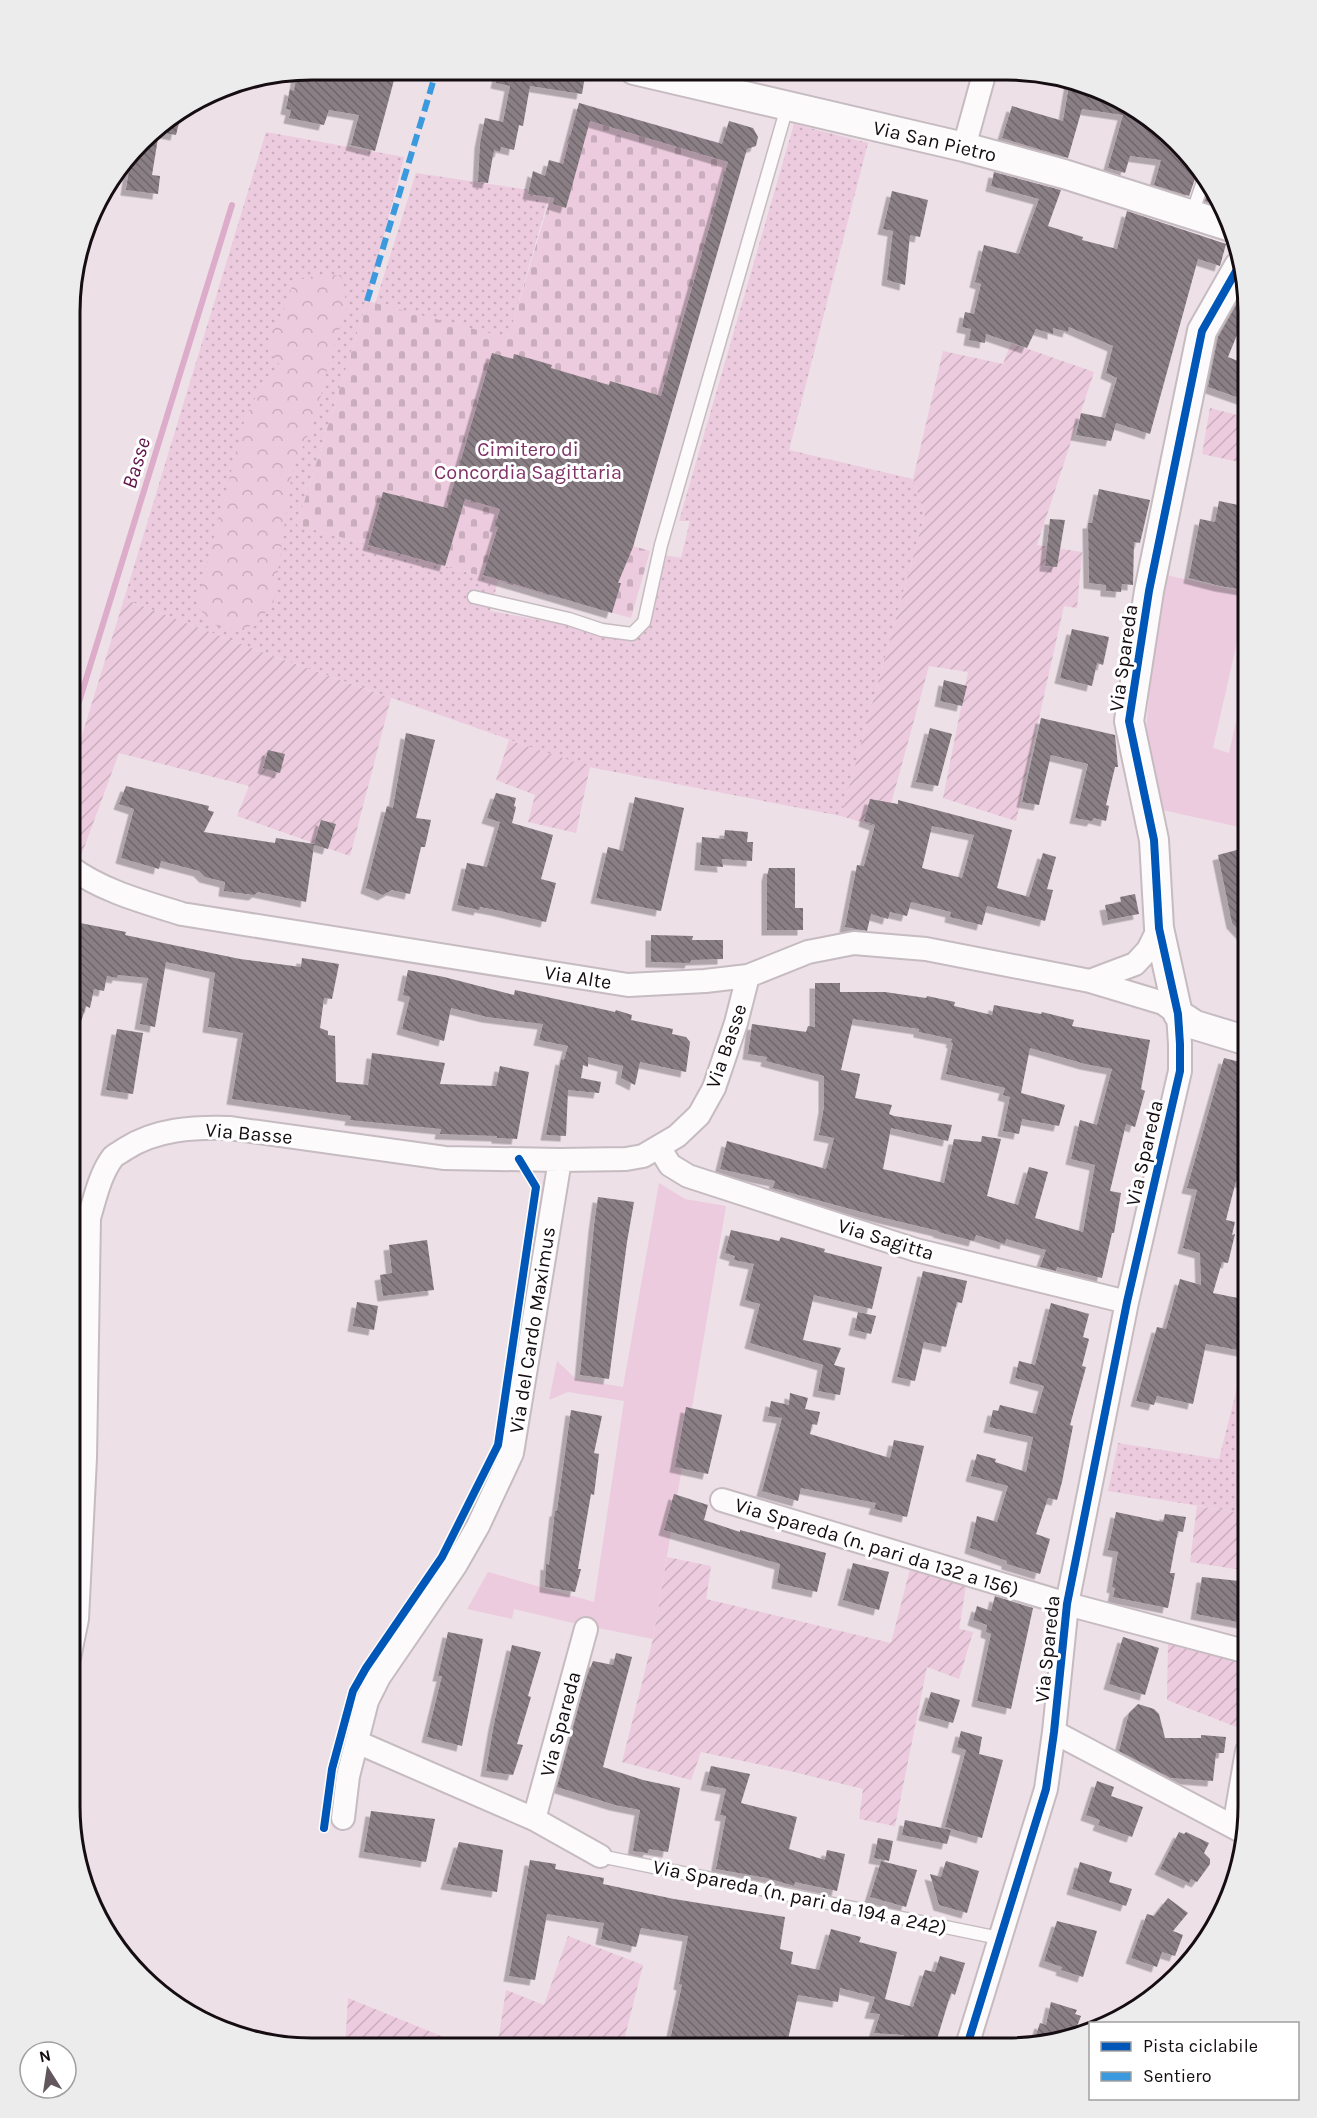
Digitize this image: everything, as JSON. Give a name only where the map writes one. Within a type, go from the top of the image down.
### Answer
[{"type":"street","name":"Via San Pietro","points":[[671,79],[964,147],[1064,174],[1220,224]]},
{"type":"street","points":[[964,147],[983,79]]},
{"type":"street","name":"Via Spareda","points":[[969,2038],[1046,1789],[1067,1604],[1127,1302],[1180,1071],[1178,1014],[1159,928],[1154,840],[1130,721],[1149,591],[1202,332],[1235,274]]},
{"type":"street","name":"Via Alte","points":[[80,875],[131,898],[182,914],[628,985],[748,976],[808,952],[854,943],[926,949],[1090,981],[1163,1003],[1178,1014]]},
{"type":"street","points":[[1090,981],[1135,964],[1148,950],[1159,928]]},
{"type":"street","name":"Via Basse","points":[[80,1390],[88,1218],[98,1186],[114,1156],[137,1142],[161,1133],[202,1128],[229,1128],[445,1158],[560,1160],[626,1159],[643,1156],[677,1136],[699,1115],[714,1088],[736,1023],[748,976]]},
{"type":"street","points":[[1178,1014],[1196,1025],[1238,1038]]},
{"type":"street","name":"Via Sagitta","points":[[659,1148],[670,1166],[688,1176],[916,1250],[1127,1302]]},
{"type":"street","name":"Via del Cardo Maximus","points":[[344,1818],[348,1776],[367,1701],[379,1677],[455,1566],[478,1526],[512,1453],[560,1160]]},
{"type":"street","name":"Via Spareda (n. pari da 132 a 156)","points":[[722,1500],[1067,1604],[1238,1649]]},
{"type":"street","name":"Via Spareda","points":[[534,1819],[586,1629]]},
{"type":"street","points":[[1054,1732],[1237,1828]]},
{"type":"street","points":[[357,1742],[534,1819],[600,1856]]},
{"type":"lane","points":[[474,597],[569,619],[602,630],[622,633],[632,634],[644,622],[661,545],[787,107]]},
{"type":"lane","points":[[1192,214],[1201,187]]},
{"type":"lane","name":"Via Spareda (n. pari da 194 a 242)","points":[[600,1856],[999,1938]]},
{"type":"green space","name":"Cimitero di Concordia Sagittaria","points":[[579,103],[745,150],[633,546],[650,551],[631,618],[297,525],[367,301],[508,338]]},
{"type":"green space","points":[[794,124],[868,143],[789,450],[913,479],[925,514],[841,816],[584,766],[267,654],[124,599],[266,132],[404,157],[367,301],[297,525],[498,581],[490,611],[635,637],[647,627],[655,604],[665,555],[681,558],[690,521],[679,521]]},
{"type":"green space","points":[[416,173],[550,193],[508,339],[375,304]]},
{"type":"green space","points":[[341,275],[347,307],[330,357],[316,416],[292,472],[273,606],[244,631],[214,625],[198,607],[199,594],[244,422],[257,394],[281,366],[268,351],[272,329],[288,303],[293,281],[314,276]]},
{"type":"green space","points":[[1011,343],[1094,372],[1037,545],[1082,552],[1077,608],[1064,606],[1016,821],[943,798],[968,672],[929,666],[884,829],[841,816],[925,514],[913,479],[943,351],[1003,364]]},
{"type":"green space","points":[[1210,408],[1238,415],[1238,462],[1202,454]]},
{"type":"green space","points":[[1166,575],[1238,591],[1238,637],[1213,748],[1229,753],[1238,713],[1238,827],[1158,809],[1146,729],[1156,622]]},
{"type":"green space","points":[[124,599],[267,654],[391,698],[350,856],[237,816],[249,786],[119,753],[81,856],[80,742]]},
{"type":"green space","points":[[509,740],[590,767],[576,833],[528,822],[535,795],[496,780]]},
{"type":"green space","points":[[659,1183],[685,1199],[726,1206],[653,1639],[514,1609],[512,1619],[467,1609],[488,1572],[594,1602],[624,1401],[568,1392],[549,1400],[557,1361],[576,1379],[623,1387]]},
{"type":"green space","points":[[1238,1384],[1238,1512],[1108,1491],[1118,1443],[1219,1459]]},
{"type":"green space","points":[[1197,1506],[1238,1512],[1238,1569],[1190,1562]]},
{"type":"green space","points":[[667,1557],[711,1566],[706,1599],[891,1643],[913,1557],[967,1580],[959,1629],[973,1632],[959,1679],[927,1667],[895,1826],[859,1819],[863,1789],[790,1771],[701,1752],[691,1780],[622,1762],[653,1639]]},
{"type":"green space","points":[[1168,1642],[1238,1660],[1238,1728],[1167,1700]]},
{"type":"green space","points":[[568,1936],[643,1965],[625,2038],[499,2038],[506,1990],[544,2005]]},
{"type":"green space","points":[[348,1998],[446,2038],[346,2038]]},
{"type":"building","points":[[394,79],[375,151],[351,145],[359,115],[329,110],[324,125],[289,118],[291,110],[286,109],[290,89],[294,91],[296,80]]},
{"type":"building","points":[[497,79],[584,79],[582,94],[530,86],[523,126],[519,125],[514,150],[501,147],[500,152],[494,150],[488,183],[478,182],[480,143],[485,118],[503,122],[510,86],[496,83]]},
{"type":"building","points":[[1069,88],[1095,97],[1122,111],[1159,137],[1190,170],[1195,178],[1189,196],[1154,185],[1161,160],[1130,156],[1125,173],[1108,168],[1123,115],[1082,109],[1068,158],[1002,138],[1012,106],[1063,121]]},
{"type":"building","points":[[579,103],[722,144],[729,121],[753,128],[758,137],[756,146],[747,149],[633,547],[618,583],[621,583],[612,613],[483,575],[498,527],[495,526],[500,509],[465,499],[445,566],[368,545],[383,492],[447,508],[492,353],[513,359],[514,354],[552,365],[551,368],[609,385],[610,381],[661,396],[728,162],[590,121],[566,208],[553,204],[554,198],[528,194],[533,171],[545,176],[549,160],[563,164]]},
{"type":"building","points":[[179,121],[176,135],[163,133]]},
{"type":"building","points":[[158,137],[152,175],[160,176],[158,194],[126,190],[129,170],[127,170]]},
{"type":"building","points":[[994,172],[1061,190],[1048,226],[1083,237],[1082,240],[1117,249],[1127,211],[1226,244],[1220,266],[1198,259],[1150,434],[1116,423],[1111,441],[1076,435],[1081,413],[1105,418],[1117,378],[1106,373],[1113,346],[1069,327],[1068,332],[1053,328],[1053,334],[1036,329],[1027,348],[986,334],[985,343],[969,340],[971,329],[962,327],[965,312],[974,314],[981,284],[975,282],[984,245],[1019,254],[1039,199],[991,186]]},
{"type":"building","points":[[892,191],[928,200],[920,237],[910,235],[905,285],[887,280],[893,231],[883,229]]},
{"type":"building","points":[[1237,303],[1238,332],[1228,357],[1238,361],[1238,398],[1208,387],[1218,337]]},
{"type":"building","points":[[1099,489],[1150,500],[1140,543],[1134,542],[1133,585],[1122,584],[1121,592],[1106,591],[1106,585],[1089,583],[1088,523],[1092,523]]},
{"type":"building","points":[[1219,501],[1238,505],[1238,589],[1189,578],[1200,519],[1215,522]]},
{"type":"building","points":[[1050,519],[1065,520],[1057,567],[1045,566]]},
{"type":"building","points":[[1072,629],[1109,637],[1103,665],[1097,663],[1092,686],[1060,678]]},
{"type":"building","points":[[944,680],[967,686],[962,706],[940,701]]},
{"type":"building","points":[[1041,718],[1115,735],[1118,767],[1115,767],[1106,805],[1109,806],[1106,821],[1094,818],[1092,821],[1075,818],[1088,764],[1051,755],[1039,805],[1022,802]]},
{"type":"building","points":[[930,728],[952,734],[938,786],[916,782]]},
{"type":"building","points":[[406,733],[435,740],[416,818],[431,820],[425,847],[421,847],[410,894],[392,890],[383,895],[366,888],[387,806],[393,808]]},
{"type":"building","points":[[268,750],[285,754],[280,773],[263,768]]},
{"type":"building","points":[[126,786],[209,806],[208,810],[214,812],[204,832],[275,843],[276,838],[314,844],[321,820],[336,824],[328,849],[314,845],[306,902],[258,892],[254,895],[224,891],[225,882],[205,877],[199,871],[161,861],[159,869],[121,858],[134,809],[119,804]]},
{"type":"building","points":[[496,793],[516,798],[512,823],[553,835],[541,879],[556,883],[546,922],[496,910],[480,907],[479,910],[457,905],[467,863],[487,867],[500,822],[487,818]]},
{"type":"building","points":[[635,797],[684,808],[661,911],[596,898],[608,847],[623,851]]},
{"type":"building","points":[[870,799],[898,804],[898,800],[1012,830],[997,888],[1029,897],[1043,853],[1056,857],[1047,889],[1053,890],[1045,921],[987,906],[982,925],[950,917],[951,912],[911,902],[907,916],[890,912],[888,919],[871,914],[867,931],[845,927],[857,865],[864,866],[875,825],[864,821]],"holes":[[[932,826],[974,835],[962,878],[922,868]]]},
{"type":"building","points":[[725,830],[748,832],[747,842],[753,842],[752,861],[722,859],[723,867],[700,865],[702,837],[724,839]]},
{"type":"building","points":[[1238,850],[1238,929],[1232,923],[1218,855]]},
{"type":"building","points":[[769,868],[795,868],[795,908],[803,908],[803,930],[767,930]]},
{"type":"building","points":[[1135,894],[1139,914],[1108,920],[1105,905],[1121,902],[1120,897]]},
{"type":"building","points":[[80,923],[126,932],[125,935],[240,959],[301,967],[302,958],[339,964],[332,999],[324,998],[320,1028],[328,1031],[328,1035],[335,1036],[336,1082],[368,1085],[372,1053],[445,1063],[440,1084],[496,1086],[500,1066],[529,1072],[517,1139],[440,1134],[441,1129],[350,1120],[351,1116],[232,1099],[243,1033],[208,1027],[215,973],[166,962],[155,1027],[140,1024],[148,978],[107,976],[104,991],[94,989],[90,1008],[86,1006],[80,1025]]},
{"type":"building","points":[[651,935],[693,936],[692,940],[723,940],[723,959],[691,960],[690,963],[651,962]]},
{"type":"building","points":[[408,970],[514,995],[515,990],[615,1012],[616,1010],[632,1015],[631,1020],[673,1029],[672,1034],[686,1037],[690,1042],[686,1072],[640,1062],[635,1085],[621,1078],[623,1066],[588,1057],[588,1067],[583,1065],[581,1078],[601,1082],[599,1093],[568,1090],[566,1136],[546,1135],[561,1059],[564,1060],[568,1046],[539,1040],[543,1024],[487,1017],[451,1008],[444,1041],[402,1029],[410,997],[403,995]]},
{"type":"building","points":[[815,983],[840,983],[840,992],[885,992],[926,998],[927,996],[955,1002],[954,1006],[992,1015],[994,1005],[1041,1014],[1042,1012],[1074,1020],[1072,1026],[1150,1040],[1141,1089],[1145,1091],[1135,1127],[1126,1124],[1110,1191],[1121,1193],[1114,1233],[1112,1233],[1102,1278],[1057,1267],[1056,1271],[1040,1267],[1046,1250],[1006,1239],[1005,1244],[976,1235],[974,1241],[773,1188],[775,1181],[720,1169],[727,1141],[826,1169],[834,1138],[819,1135],[824,1107],[824,1076],[766,1061],[767,1057],[748,1054],[752,1024],[806,1032],[808,1026],[815,1027]],"holes":[[[853,1019],[919,1029],[919,1032],[952,1039],[946,1074],[1005,1088],[1003,1095],[1010,1097],[1003,1131],[1019,1134],[1022,1119],[1059,1126],[1065,1105],[1021,1093],[1030,1048],[1085,1064],[1112,1069],[1097,1125],[1080,1120],[1071,1159],[1095,1165],[1083,1232],[1035,1218],[1048,1172],[1029,1167],[1018,1205],[987,1196],[1001,1139],[982,1136],[981,1142],[954,1139],[944,1183],[883,1169],[891,1128],[948,1141],[952,1125],[894,1116],[889,1114],[892,1105],[855,1098],[860,1074],[841,1070]]]},
{"type":"building","points":[[117,1029],[143,1033],[133,1094],[106,1090]]},
{"type":"building","points":[[1224,1058],[1238,1062],[1238,1182],[1236,1181],[1226,1220],[1235,1222],[1232,1235],[1235,1234],[1228,1263],[1222,1262],[1213,1293],[1238,1298],[1238,1350],[1206,1344],[1193,1404],[1157,1396],[1154,1405],[1136,1401],[1157,1327],[1166,1329],[1180,1279],[1201,1285],[1200,1253],[1183,1248],[1197,1190],[1187,1188]]},
{"type":"building","points":[[598,1197],[634,1202],[609,1379],[580,1375]]},
{"type":"building","points":[[731,1230],[779,1241],[781,1237],[825,1249],[824,1252],[882,1267],[872,1309],[814,1295],[803,1340],[841,1348],[834,1365],[845,1368],[840,1395],[818,1391],[823,1365],[750,1343],[760,1304],[745,1300],[754,1264],[734,1260],[735,1256],[725,1253]]},
{"type":"building","points":[[427,1240],[434,1290],[383,1296],[380,1275],[392,1273],[389,1245]]},
{"type":"building","points":[[923,1271],[967,1281],[962,1303],[957,1302],[946,1347],[924,1342],[915,1381],[897,1377]]},
{"type":"building","points":[[357,1302],[378,1306],[374,1330],[353,1326]]},
{"type":"building","points":[[1051,1303],[1089,1314],[1083,1337],[1089,1339],[1082,1366],[1086,1367],[1070,1425],[1073,1426],[1062,1482],[1057,1500],[1048,1498],[1036,1534],[1050,1539],[1040,1574],[1007,1564],[1007,1561],[970,1548],[977,1516],[997,1522],[1008,1486],[971,1476],[977,1454],[996,1459],[995,1462],[1026,1472],[1033,1437],[989,1427],[993,1410],[998,1411],[1000,1405],[1036,1414],[1044,1386],[1015,1378],[1019,1361],[1035,1365]]},
{"type":"building","points":[[858,1312],[876,1316],[871,1334],[854,1330]]},
{"type":"building","points":[[790,1393],[808,1398],[805,1409],[820,1412],[817,1425],[812,1424],[810,1434],[890,1458],[894,1440],[924,1446],[907,1517],[874,1509],[876,1503],[801,1488],[798,1501],[762,1491],[782,1418],[768,1416],[771,1401],[789,1405]]},
{"type":"building","points":[[686,1407],[722,1415],[708,1474],[675,1467]]},
{"type":"building","points":[[571,1410],[602,1416],[594,1453],[599,1454],[594,1495],[591,1494],[578,1569],[581,1569],[575,1592],[545,1587],[546,1564],[549,1565]]},
{"type":"building","points":[[674,1494],[708,1505],[704,1520],[740,1532],[740,1530],[826,1553],[817,1592],[777,1583],[780,1564],[664,1530]]},
{"type":"building","points":[[1116,1512],[1163,1522],[1165,1514],[1186,1517],[1183,1532],[1178,1531],[1170,1573],[1175,1573],[1168,1608],[1113,1597],[1115,1588],[1112,1587],[1118,1552],[1108,1550]]},
{"type":"building","points":[[853,1563],[889,1572],[879,1610],[843,1600]]},
{"type":"building","points":[[1202,1577],[1238,1581],[1238,1622],[1196,1614]]},
{"type":"building","points":[[995,1596],[1033,1608],[1011,1709],[977,1701],[991,1634],[986,1632],[987,1625],[973,1620],[977,1606],[991,1611]]},
{"type":"building","points":[[448,1632],[483,1639],[462,1746],[427,1737],[442,1676],[438,1676]]},
{"type":"building","points":[[1123,1637],[1159,1648],[1145,1695],[1109,1684]]},
{"type":"building","points":[[512,1645],[541,1652],[517,1744],[523,1745],[513,1775],[486,1771]]},
{"type":"building","points":[[616,1653],[632,1657],[603,1767],[643,1780],[680,1788],[668,1852],[649,1849],[648,1853],[633,1851],[640,1810],[615,1805],[557,1787],[593,1661],[613,1665]]},
{"type":"building","points":[[931,1692],[960,1700],[953,1723],[924,1715]]},
{"type":"building","points":[[1138,1704],[1154,1709],[1159,1714],[1165,1738],[1201,1738],[1201,1735],[1226,1737],[1224,1753],[1216,1753],[1213,1781],[1171,1778],[1119,1751],[1129,1713]]},
{"type":"building","points":[[961,1731],[982,1737],[979,1754],[1003,1760],[982,1838],[945,1827],[966,1750],[957,1747]]},
{"type":"building","points":[[711,1766],[750,1774],[741,1803],[797,1817],[789,1849],[825,1860],[827,1850],[845,1854],[837,1891],[795,1882],[794,1886],[767,1878],[716,1869],[726,1816],[720,1815],[726,1789],[706,1785]]},
{"type":"building","points":[[1097,1781],[1114,1787],[1111,1796],[1143,1807],[1132,1837],[1098,1825],[1100,1820],[1086,1815]]},
{"type":"building","points":[[371,1811],[435,1819],[426,1862],[364,1852]]},
{"type":"building","points":[[905,1820],[951,1830],[947,1844],[902,1835]]},
{"type":"building","points":[[1179,1832],[1184,1834],[1186,1832],[1209,1843],[1204,1853],[1210,1859],[1210,1864],[1197,1882],[1191,1879],[1189,1883],[1160,1869]]},
{"type":"building","points":[[878,1838],[893,1841],[889,1861],[874,1858]]},
{"type":"building","points":[[459,1842],[503,1850],[497,1892],[446,1884]]},
{"type":"building","points":[[530,1860],[556,1864],[555,1869],[604,1878],[603,1884],[674,1899],[785,1917],[780,1949],[793,1952],[791,1964],[819,1970],[831,1929],[861,1937],[859,1942],[897,1952],[885,1999],[913,2007],[925,1970],[935,1972],[940,1956],[965,1963],[955,1995],[951,1993],[937,2038],[903,2038],[904,2035],[874,2033],[880,2014],[870,2013],[875,1997],[840,1988],[838,2002],[798,1995],[788,2038],[671,2038],[682,1985],[679,1984],[688,1936],[641,1928],[636,1947],[601,1939],[604,1923],[547,1914],[535,1980],[509,1976]]},
{"type":"building","points":[[881,1861],[917,1870],[906,1907],[870,1897]]},
{"type":"building","points":[[946,1861],[979,1871],[967,1913],[939,1905],[930,1874],[941,1877]]},
{"type":"building","points":[[1080,1862],[1112,1872],[1109,1882],[1132,1889],[1126,1906],[1072,1889]]},
{"type":"building","points":[[1168,1898],[1188,1913],[1173,1931],[1183,1935],[1175,1956],[1162,1952],[1157,1967],[1131,1958],[1147,1914],[1154,1916]]},
{"type":"building","points":[[1057,1921],[1097,1931],[1083,1977],[1061,1970],[1062,1967],[1044,1961]]},
{"type":"building","points":[[1051,2002],[1077,2010],[1075,2014],[1081,2016],[1077,2027],[1035,2037],[1040,2023],[1046,2025]]},
{"type":"waterway","name":"Basse","points":[[80,699],[232,205]]},
{"type":"marked path","points":[[367,301],[434,79]]},
{"type":"cycle path","points":[[969,2038],[1046,1789],[1067,1604],[1127,1302],[1180,1071],[1178,1014],[1159,928],[1154,840],[1129,721],[1149,591],[1202,331],[1235,274]]},
{"type":"cycle path","points":[[324,1828],[332,1769],[353,1691],[366,1668],[442,1557],[498,1445],[536,1187],[519,1159]]}]
